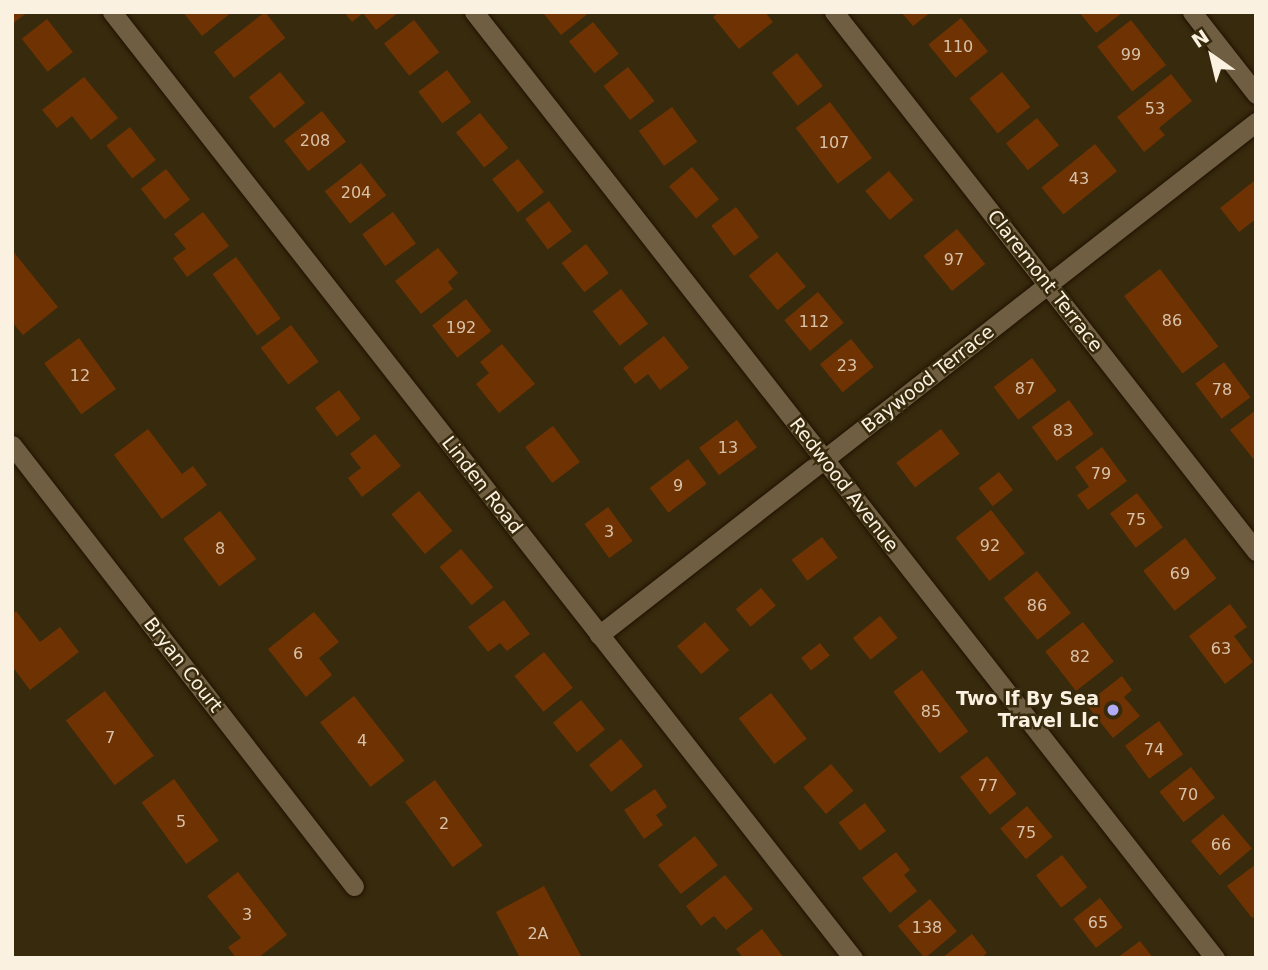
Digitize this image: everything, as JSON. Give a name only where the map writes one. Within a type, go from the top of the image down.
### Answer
[{"type":"street","name":"Linden Road","points":[[112,12],[853,958]]},
{"type":"street","name":"Redwood Avenue","points":[[474,12],[1215,958]]},
{"type":"street","name":"Claremont Terrace","points":[[834,12],[1256,551]]},
{"type":"street","points":[[1192,12],[1256,94]]},
{"type":"street","name":"Baywood Terrace","points":[[599,635],[1256,122]]},
{"type":"street","name":"Bryan Court","points":[[12,445],[354,886]]},
{"type":"building","points":[[12,12],[28,12],[12,24]]},
{"type":"building","points":[[183,12],[232,12],[202,36]]},
{"type":"building","points":[[265,12],[285,38],[234,78],[214,52]]},
{"type":"building","points":[[344,12],[399,12],[376,30],[363,13],[352,22]]},
{"type":"building","points":[[590,12],[561,35],[544,14]]},
{"type":"building","points":[[719,12],[765,12],[773,22],[739,49],[713,17]]},
{"type":"building","points":[[901,12],[931,12],[913,26]]},
{"type":"building","points":[[1079,12],[1123,12],[1096,33]]},
{"type":"building","points":[[961,18],[988,51],[955,78],[928,44]]},
{"type":"building","points":[[47,19],[73,52],[48,72],[22,39]]},
{"type":"building","points":[[414,20],[439,52],[409,76],[384,43]]},
{"type":"building","points":[[1131,20],[1166,65],[1132,91],[1097,46]]},
{"type":"building","points":[[593,22],[619,54],[595,73],[569,42]]},
{"type":"building","points":[[797,53],[823,86],[798,106],[772,73]]},
{"type":"building","points":[[628,67],[654,101],[630,120],[604,86]]},
{"type":"building","points":[[447,70],[471,102],[442,124],[418,92]]},
{"type":"building","points":[[280,72],[305,103],[274,128],[249,97]]},
{"type":"building","points":[[1002,72],[1030,107],[998,133],[969,98]]},
{"type":"building","points":[[1171,74],[1192,101],[1159,128],[1165,135],[1144,152],[1117,117]]},
{"type":"building","points":[[84,77],[118,118],[91,140],[72,116],[57,128],[42,110]]},
{"type":"building","points":[[830,102],[872,158],[838,184],[796,128]]},
{"type":"building","points":[[672,107],[697,142],[664,166],[639,131]]},
{"type":"building","points":[[322,111],[346,142],[308,171],[284,141]]},
{"type":"building","points":[[480,113],[508,148],[484,167],[456,133]]},
{"type":"building","points":[[1037,118],[1059,145],[1028,170],[1006,143]]},
{"type":"building","points":[[130,127],[156,160],[132,179],[106,145]]},
{"type":"building","points":[[1095,144],[1117,171],[1063,215],[1041,187]]},
{"type":"building","points":[[518,159],[544,192],[518,212],[492,179]]},
{"type":"building","points":[[361,163],[386,195],[350,224],[325,191]]},
{"type":"building","points":[[692,167],[719,199],[696,218],[669,186]]},
{"type":"building","points":[[166,169],[190,200],[165,219],[141,189]]},
{"type":"building","points":[[889,171],[913,200],[890,220],[865,191]]},
{"type":"building","points":[[1254,181],[1256,219],[1239,232],[1220,208]]},
{"type":"building","points":[[549,201],[572,231],[548,249],[525,219]]},
{"type":"building","points":[[736,207],[759,237],[734,256],[711,226]]},
{"type":"building","points":[[203,212],[229,246],[187,277],[173,258],[186,249],[174,234]]},
{"type":"building","points":[[393,212],[416,244],[385,266],[362,234]]},
{"type":"building","points":[[957,229],[985,264],[952,291],[924,256]]},
{"type":"building","points":[[586,244],[609,273],[584,292],[562,263]]},
{"type":"building","points":[[438,248],[458,273],[448,282],[453,289],[421,314],[395,281]]},
{"type":"building","points":[[12,250],[58,307],[23,335],[12,322]]},
{"type":"building","points":[[777,252],[806,286],[778,310],[749,276]]},
{"type":"building","points":[[236,257],[281,318],[257,336],[213,274]]},
{"type":"building","points":[[1160,269],[1218,346],[1182,374],[1124,296]]},
{"type":"building","points":[[621,289],[648,324],[620,346],[593,311]]},
{"type":"building","points":[[818,292],[844,323],[810,351],[784,320]]},
{"type":"building","points":[[466,299],[491,331],[457,358],[432,325]]},
{"type":"building","points":[[291,325],[319,362],[288,385],[261,348]]},
{"type":"building","points":[[664,336],[689,368],[660,390],[648,374],[635,384],[623,368]]},
{"type":"building","points":[[79,338],[116,389],[81,414],[44,363]]},
{"type":"building","points":[[851,339],[874,367],[843,392],[820,364]]},
{"type":"building","points":[[502,344],[535,384],[499,413],[476,384],[489,373],[480,362]]},
{"type":"building","points":[[1032,358],[1057,391],[1018,420],[994,387]]},
{"type":"building","points":[[1224,362],[1250,397],[1222,419],[1195,384]]},
{"type":"building","points":[[339,390],[361,419],[337,437],[315,408]]},
{"type":"building","points":[[1069,400],[1094,434],[1056,461],[1032,427]]},
{"type":"building","points":[[1256,410],[1256,462],[1230,430]]},
{"type":"building","points":[[737,420],[757,448],[719,475],[699,448]]},
{"type":"building","points":[[553,426],[580,462],[552,483],[525,447]]},
{"type":"building","points":[[148,429],[182,474],[193,466],[207,485],[162,519],[114,455]]},
{"type":"building","points":[[941,429],[960,454],[915,487],[896,463]]},
{"type":"building","points":[[375,434],[401,466],[362,497],[348,478],[361,468],[350,454]]},
{"type":"building","points":[[1102,447],[1127,481],[1088,510],[1077,495],[1089,487],[1075,467]]},
{"type":"building","points":[[688,459],[707,484],[668,513],[650,488]]},
{"type":"building","points":[[999,472],[1013,490],[993,506],[979,488]]},
{"type":"building","points":[[419,491],[452,531],[425,554],[391,514]]},
{"type":"building","points":[[1137,493],[1163,527],[1136,548],[1110,513]]},
{"type":"building","points":[[608,507],[633,541],[609,558],[585,524]]},
{"type":"building","points":[[991,510],[1025,553],[989,581],[956,538]]},
{"type":"building","points":[[220,511],[256,559],[219,587],[183,539]]},
{"type":"building","points":[[822,537],[838,558],[807,581],[792,560]]},
{"type":"building","points":[[1185,538],[1216,578],[1175,611],[1143,571]]},
{"type":"building","points":[[461,549],[493,587],[472,605],[440,567]]},
{"type":"building","points":[[1037,571],[1071,613],[1038,640],[1004,598]]},
{"type":"building","points":[[761,588],[776,606],[751,627],[736,609]]},
{"type":"building","points":[[504,600],[530,634],[507,651],[500,643],[488,652],[468,627]]},
{"type":"building","points":[[1230,604],[1247,627],[1234,636],[1253,662],[1225,684],[1189,636]]},
{"type":"building","points":[[16,611],[40,642],[60,627],[79,652],[30,690],[12,666],[12,614]]},
{"type":"building","points":[[314,612],[339,642],[319,658],[332,675],[306,697],[268,649]]},
{"type":"building","points":[[880,616],[898,638],[870,660],[853,638]]},
{"type":"building","points":[[705,622],[729,650],[701,674],[677,646]]},
{"type":"building","points":[[1083,622],[1114,661],[1076,691],[1045,652]]},
{"type":"building","points":[[820,643],[830,656],[811,670],[801,658]]},
{"type":"building","points":[[544,652],[573,688],[543,712],[514,676]]},
{"type":"building","points":[[922,670],[968,731],[940,753],[893,692]]},
{"type":"building","name":"Two If By Sea Travel Llc","points":[[1122,676],[1132,690],[1124,697],[1140,716],[1113,738],[1086,704]]},
{"type":"building","points":[[105,691],[154,756],[115,785],[66,720]]},
{"type":"building","points":[[771,693],[807,739],[774,764],[739,718]]},
{"type":"building","points":[[354,696],[404,761],[371,787],[320,722]]},
{"type":"building","points":[[581,700],[605,730],[577,752],[553,723]]},
{"type":"building","points":[[1159,721],[1183,754],[1149,779],[1125,746]]},
{"type":"building","points":[[621,739],[643,766],[611,792],[589,765]]},
{"type":"building","points":[[987,756],[1017,794],[990,815],[960,777]]},
{"type":"building","points":[[831,764],[853,791],[826,814],[803,787]]},
{"type":"building","points":[[1191,767],[1215,798],[1183,822],[1159,792]]},
{"type":"building","points":[[174,779],[219,840],[186,864],[142,803]]},
{"type":"building","points":[[435,780],[483,846],[453,867],[405,802]]},
{"type":"building","points":[[655,789],[667,807],[656,815],[663,825],[644,839],[624,810]]},
{"type":"building","points":[[865,803],[886,831],[860,851],[839,823]]},
{"type":"building","points":[[1027,806],[1053,837],[1026,859],[1000,828]]},
{"type":"building","points":[[1223,814],[1252,848],[1220,875],[1191,841]]},
{"type":"building","points":[[695,836],[718,865],[681,894],[658,865]]},
{"type":"building","points":[[896,852],[910,870],[904,875],[917,891],[890,913],[862,878]]},
{"type":"building","points":[[1062,855],[1087,887],[1061,908],[1036,875]]},
{"type":"building","points":[[1256,864],[1256,915],[1252,918],[1227,886]]},
{"type":"building","points":[[238,872],[287,935],[258,958],[236,958],[228,947],[241,938],[207,896]]},
{"type":"building","points":[[725,875],[753,909],[726,930],[714,916],[701,926],[686,906]]},
{"type":"building","points":[[544,886],[581,956],[578,958],[520,958],[496,912]]},
{"type":"building","points":[[1100,898],[1123,927],[1096,948],[1073,919]]},
{"type":"building","points":[[930,899],[957,931],[925,958],[898,926]]},
{"type":"building","points":[[762,929],[784,958],[743,958],[736,949]]},
{"type":"building","points":[[972,934],[987,953],[981,958],[942,958]]},
{"type":"building","points":[[1140,941],[1153,958],[1117,958]]},
{"type":"place","name":"Two If By Sea Travel Llc","points":[[1113,710]]}]
